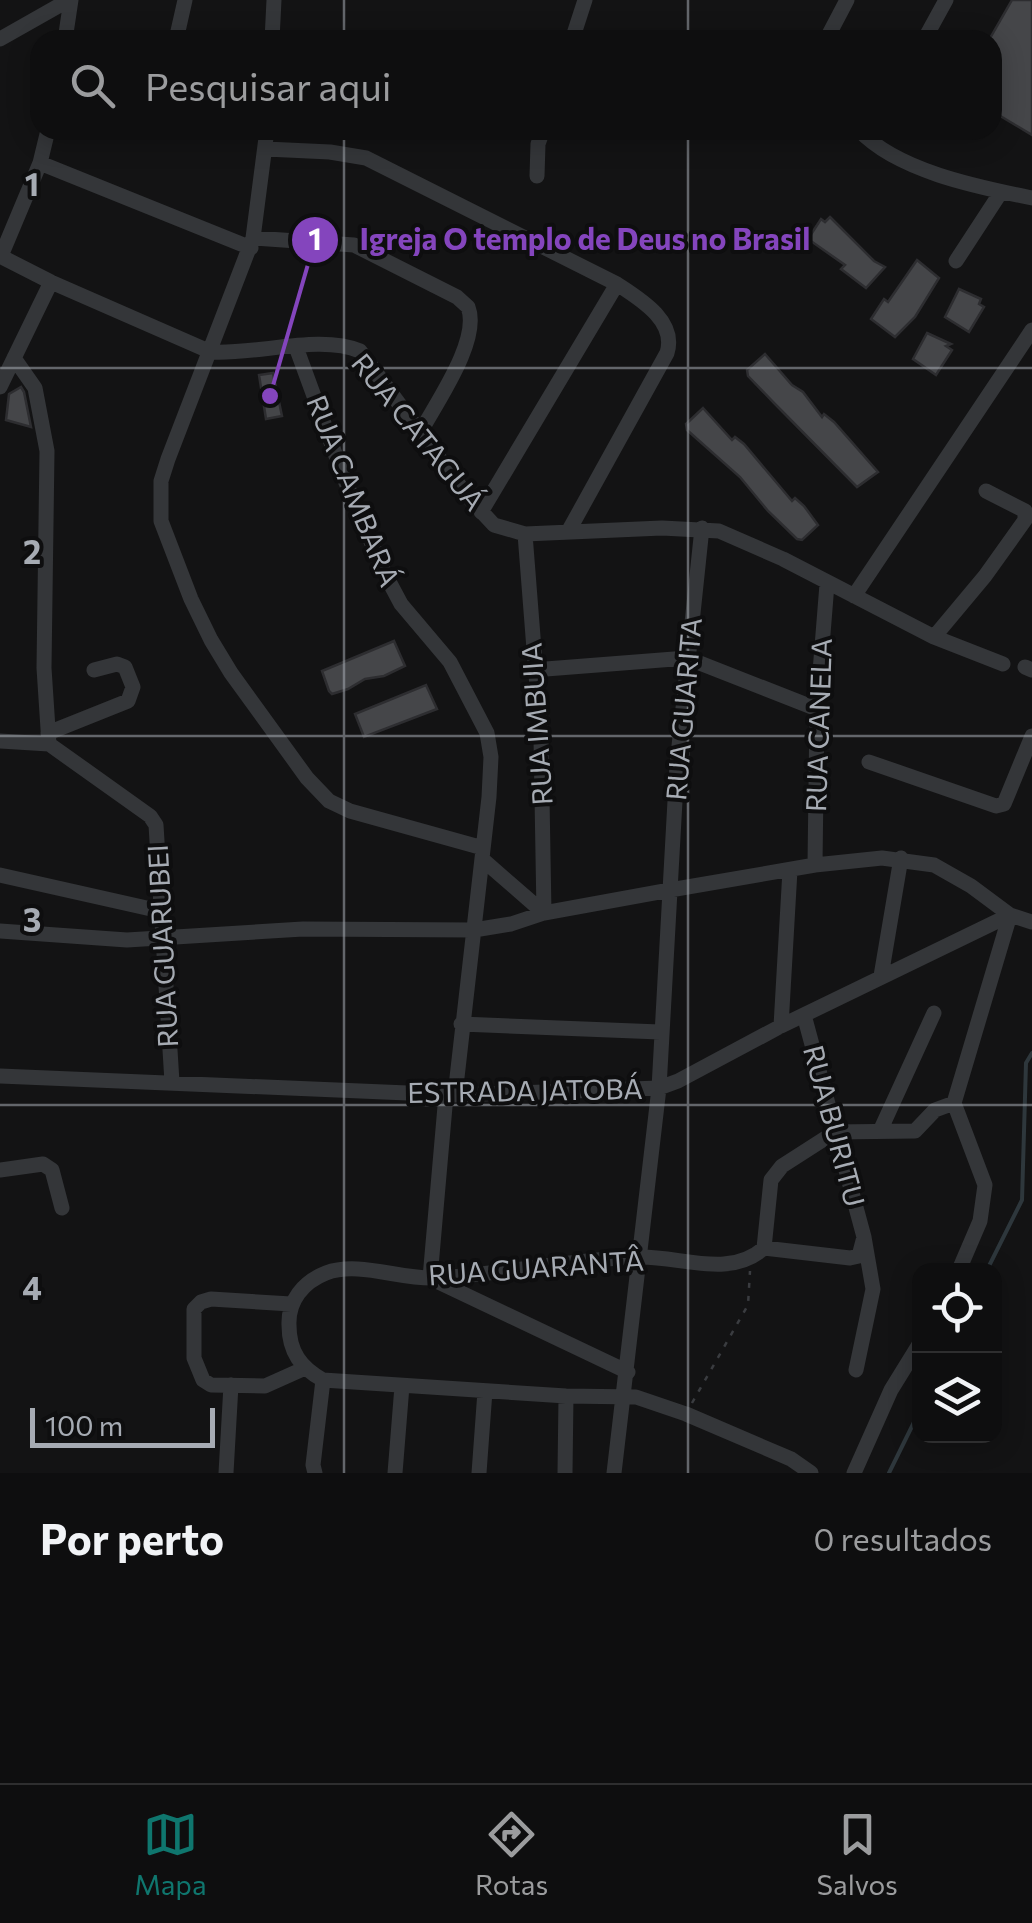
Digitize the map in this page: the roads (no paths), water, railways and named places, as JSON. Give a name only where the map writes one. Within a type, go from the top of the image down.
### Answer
[{"type":"street","points":[[0,39],[70,0]]},
{"type":"street","points":[[66,30],[70,0]]},
{"type":"street","points":[[178,30],[185,0]]},
{"type":"street","points":[[272,30],[274,0]]},
{"type":"street","points":[[575,30],[585,0]]},
{"type":"street","points":[[831,30],[847,0]]},
{"type":"street","points":[[930,30],[946,0]]},
{"type":"street","points":[[0,256],[40,163],[46,140]]},
{"type":"street","points":[[266,140],[252,243],[161,481],[164,534],[210,640],[307,778],[329,801],[482,854],[544,914]]},
{"type":"street","points":[[275,140],[366,158],[618,284],[650,306],[668,333],[670,344],[644,400],[568,532]]},
{"type":"street","points":[[537,176],[539,140]]},
{"type":"street","points":[[869,140],[896,159],[1000,192],[1032,198]]},
{"type":"street","points":[[40,163],[252,243],[354,245],[457,298],[468,307],[472,328],[459,361],[420,432]]},
{"type":"street","points":[[956,261],[1000,192]]},
{"type":"street","name":"RUA CATAGUÁ","points":[[0,256],[211,352],[240,354],[344,344],[360,351],[482,512],[494,524],[524,534]]},
{"type":"street","points":[[0,387],[51,282]]},
{"type":"street","points":[[482,512],[618,284]]},
{"type":"street","points":[[854,596],[1032,330]]},
{"type":"street","name":"RUA CAMBARÁ","points":[[296,347],[344,478],[384,572],[401,604],[450,662],[487,734],[491,773],[430,1278]]},
{"type":"street","points":[[14,358],[35,388],[46,451],[44,668],[49,738]]},
{"type":"street","points":[[934,637],[986,576],[1028,517],[1017,504],[986,491]]},
{"type":"street","points":[[524,534],[702,528],[739,538],[934,637],[1003,664]]},
{"type":"street","name":"RUA GUARITA","points":[[659,1088],[677,765],[702,528]]},
{"type":"street","name":"RUA IMBUIA","points":[[524,534],[541,739],[544,914]]},
{"type":"street","name":"RUA CANELA","points":[[814,865],[817,709],[827,584]]},
{"type":"street","points":[[533,670],[688,658],[817,709]]},
{"type":"street","points":[[0,741],[49,738],[128,701],[133,687],[125,667],[116,664],[94,670]]},
{"type":"street","points":[[869,762],[996,806],[1004,804],[1032,736]]},
{"type":"street","name":"RUA GUARUBEI","points":[[49,738],[150,816],[156,825],[172,1082]]},
{"type":"street","points":[[881,976],[901,858]]},
{"type":"street","points":[[0,931],[96,940],[162,940],[303,930],[474,930],[814,865],[901,858],[934,865],[972,886],[1010,915],[1032,922]]},
{"type":"street","points":[[781,1026],[790,870]]},
{"type":"street","points":[[0,875],[160,911]]},
{"type":"street","points":[[962,1263],[980,1221],[986,1185],[954,1103],[1010,915]]},
{"type":"street","name":"ESTRADA JATOBÁ","points":[[0,1076],[450,1095],[659,1088],[1010,915]]},
{"type":"street","points":[[880,1132],[934,1013]]},
{"type":"street","name":"RUA BURITU","points":[[804,1015],[864,1237],[873,1290],[856,1370]]},
{"type":"street","points":[[461,1024],[660,1032]]},
{"type":"street","points":[[614,1473],[659,1088]]},
{"type":"street","points":[[864,1237],[859,1256],[850,1258],[764,1248],[771,1180],[791,1159],[834,1132],[914,1131],[935,1110],[954,1103]]},
{"type":"street","points":[[0,1170],[43,1164],[52,1170],[62,1208]]},
{"type":"street","name":"RUA GUARANTÂ","points":[[291,1304],[299,1291],[327,1273],[346,1270],[430,1278],[641,1257],[726,1265],[750,1260],[764,1248]]},
{"type":"street","points":[[430,1278],[628,1372]]},
{"type":"street","points":[[304,1368],[265,1386],[211,1385],[203,1380],[194,1358],[194,1309],[211,1299],[291,1304],[290,1335],[304,1368],[324,1380],[566,1396],[624,1395],[686,1414],[792,1458],[811,1473]]},
{"type":"street","points":[[854,1473],[891,1390],[914,1353]]},
{"type":"street","points":[[316,1473],[313,1466],[324,1380]]},
{"type":"street","points":[[226,1473],[232,1386]]},
{"type":"street","points":[[395,1473],[402,1386]]},
{"type":"street","points":[[479,1473],[485,1390]]},
{"type":"street","points":[[564,1473],[566,1396]]},
{"type":"waterway","points":[[990,1263],[1022,1200],[1026,1063],[1032,1053]]},
{"type":"waterway","points":[[889,1473],[912,1426]]},
{"type":"place","name":"Igreja O templo de Deus no Brasil","points":[[270,396]]}]
